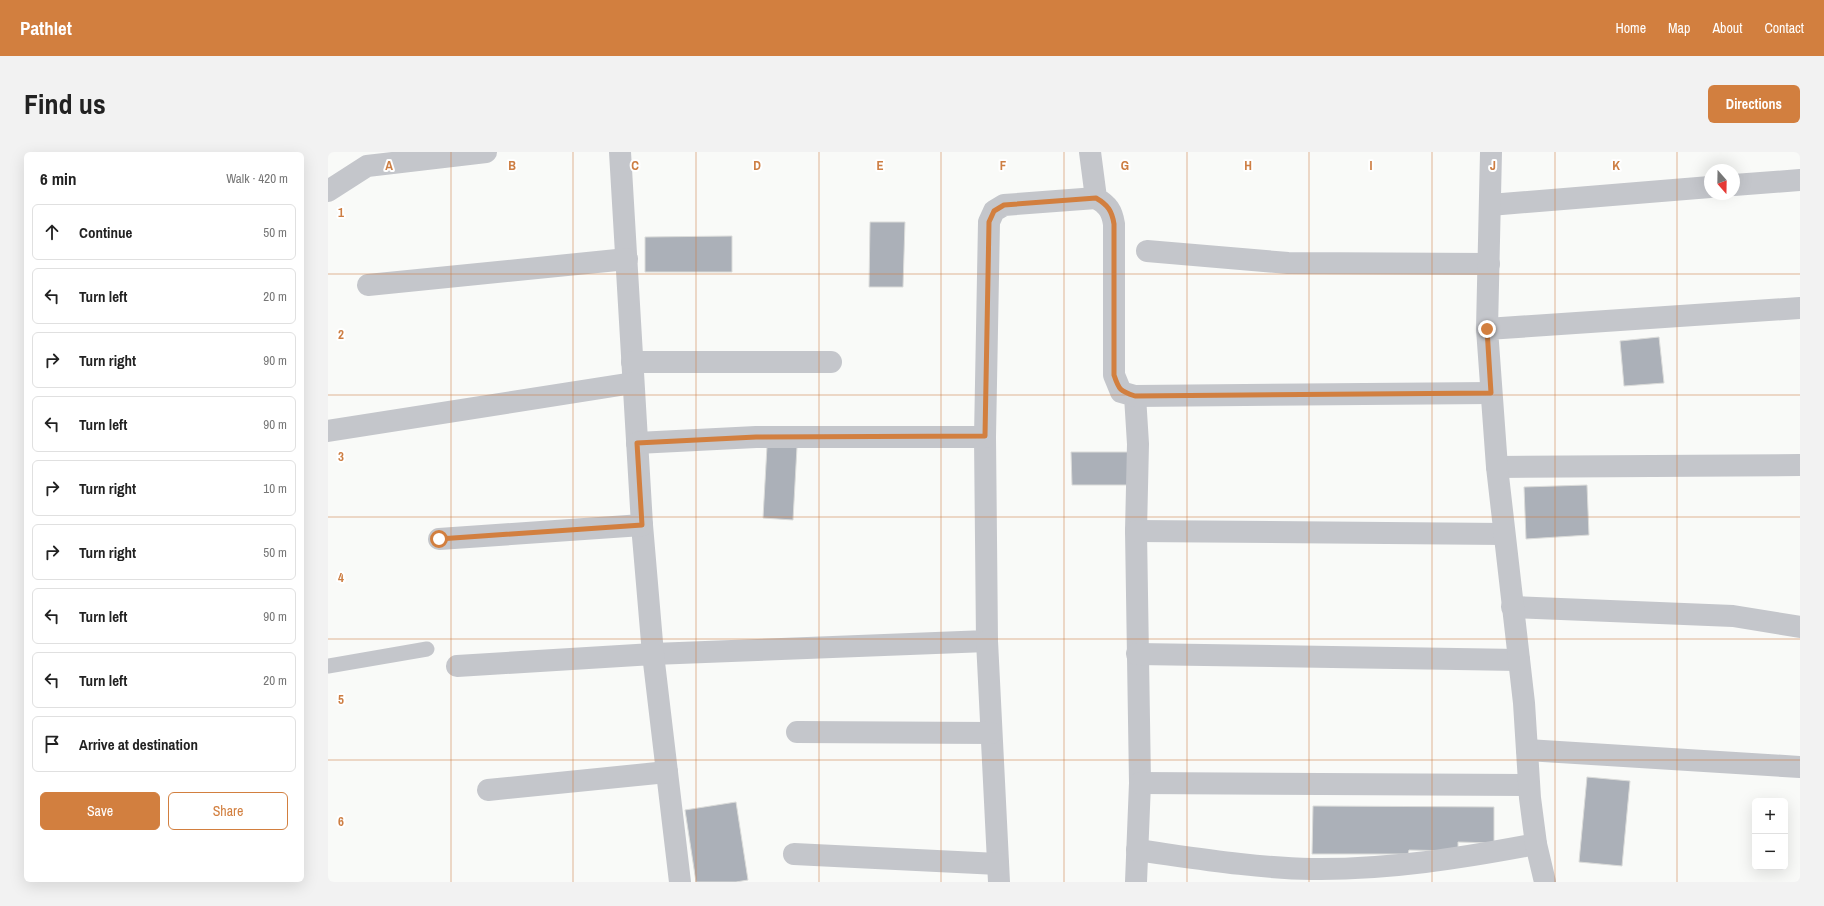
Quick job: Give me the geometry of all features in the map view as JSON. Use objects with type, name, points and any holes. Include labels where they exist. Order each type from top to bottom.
[{"type":"street","points":[[328,190],[367,166],[486,152]]},
{"type":"street","points":[[620,152],[642,525],[653,654],[680,882]]},
{"type":"street","points":[[1090,152],[1096,198]]},
{"type":"street","points":[[1491,152],[1487,329],[1491,393],[1504,534],[1519,660],[1536,844],[1545,882]]},
{"type":"street","points":[[1740,185],[1800,180]]},
{"type":"street","points":[[1490,205],[1704,187]]},
{"type":"street","points":[[794,854],[998,873],[987,641],[985,436],[989,222],[994,211],[1004,205],[1096,198],[1106,204],[1112,212],[1114,224],[1114,375],[1121,392],[1135,396],[1491,393]]},
{"type":"street","points":[[1147,250],[1288,263],[1489,264]]},
{"type":"street","points":[[368,285],[627,259]]},
{"type":"street","points":[[1487,329],[1800,308]]},
{"type":"street","points":[[328,431],[633,372],[831,362]]},
{"type":"street","points":[[1135,396],[1138,444],[1136,531],[1140,783],[1136,882]]},
{"type":"street","points":[[637,443],[756,437],[985,436]]},
{"type":"street","points":[[1497,466],[1800,466]]},
{"type":"street","points":[[439,539],[642,525]]},
{"type":"street","points":[[1136,531],[1504,534]]},
{"type":"street","points":[[1512,607],[1733,616],[1800,627]]},
{"type":"street","points":[[456,666],[653,654],[987,641]]},
{"type":"street","points":[[1137,654],[1519,660]]},
{"type":"street","points":[[797,732],[992,734]]},
{"type":"street","points":[[1527,750],[1800,767]]},
{"type":"street","points":[[488,790],[668,772]]},
{"type":"street","points":[[1140,783],[1530,785]]},
{"type":"street","points":[[1137,850],[1253,865],[1312,869],[1386,866],[1452,860],[1536,844]]},
{"type":"lane","points":[[328,666],[427,649]]},
{"type":"building","points":[[870,222],[905,222],[903,287],[869,287]]},
{"type":"building","points":[[732,236],[732,272],[645,272],[645,237]]},
{"type":"building","points":[[1659,337],[1664,383],[1624,386],[1620,341]]},
{"type":"building","points":[[767,446],[797,447],[793,520],[763,518]]},
{"type":"building","points":[[1071,452],[1131,452],[1131,485],[1072,485]]},
{"type":"building","points":[[1587,485],[1589,535],[1526,539],[1524,487]]},
{"type":"building","points":[[1587,777],[1630,781],[1622,866],[1579,862]]},
{"type":"building","points":[[736,802],[748,880],[736,882],[696,882],[685,810]]},
{"type":"building","points":[[1313,806],[1494,807],[1494,843],[1458,842],[1458,851],[1409,850],[1408,854],[1312,854]]},
{"type":"route","points":[[439,539],[642,525],[637,443],[756,437],[985,436],[989,222],[994,211],[1004,205],[1096,198],[1106,204],[1112,212],[1114,224],[1114,375],[1121,392],[1135,396],[1491,393],[1487,329]]}]
